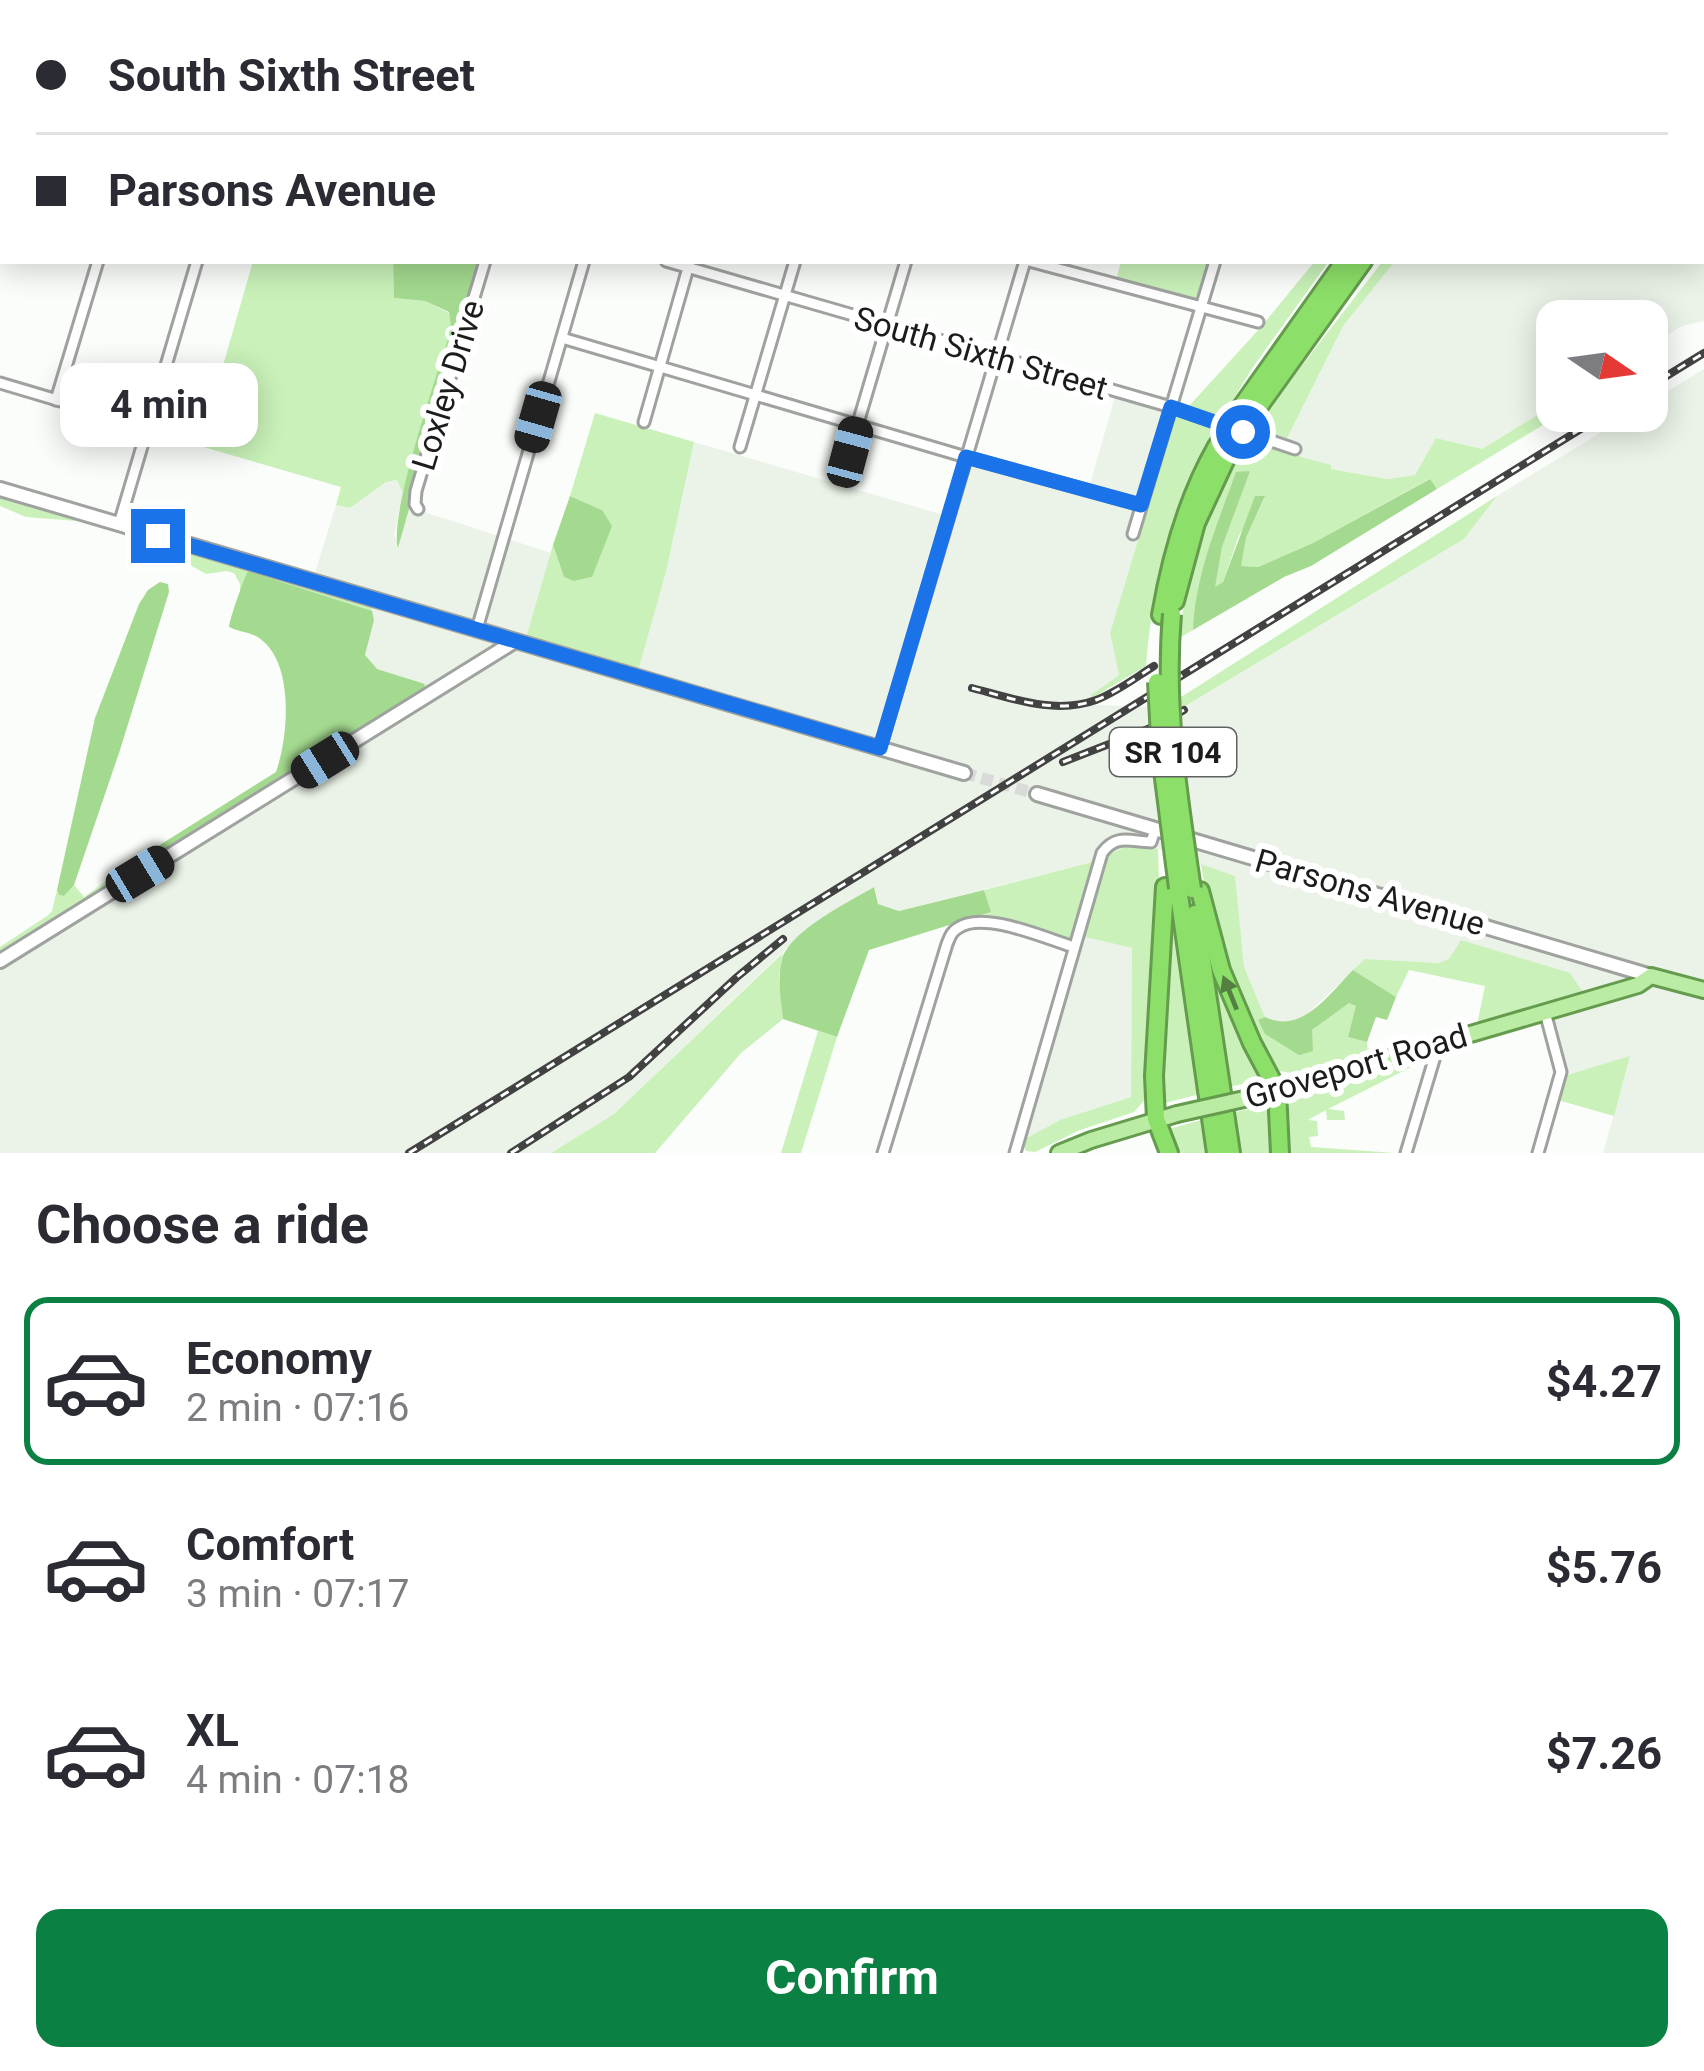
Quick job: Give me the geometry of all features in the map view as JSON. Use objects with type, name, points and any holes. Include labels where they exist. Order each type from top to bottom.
[{"type":"highway","points":[[1282,347],[1330,264]]},
{"type":"highway","name":"SR 104","points":[[1232,1153],[1168,812],[1157,711],[1167,614],[1223,450],[1282,347],[1344,264]]},
{"type":"highway","name":"SR 104","points":[[1247,411],[1361,264]]},
{"type":"highway","points":[[1342,290],[1372,264]]},
{"type":"highway","name":"SR 104","points":[[1167,614],[1168,692],[1184,889],[1216,1153]]},
{"type":"highway","points":[[1184,889],[1252,1043],[1269,1092],[1280,1153]]},
{"type":"highway","points":[[1169,1153],[1156,1119],[1154,1076],[1184,889]]},
{"type":"main road","name":"Parsons Avenue","points":[[1651,976],[1704,990]]},
{"type":"main road","name":"Groveport Road","points":[[1060,1153],[1156,1119],[1439,1043],[1638,985],[1651,976]]},
{"type":"street","points":[[56,400],[97,264]]},
{"type":"street","points":[[118,524],[196,264]]},
{"type":"street","name":"Loxley Drive","points":[[418,509],[416,491],[484,264]]},
{"type":"street","points":[[477,629],[583,264]]},
{"type":"street","points":[[644,422],[689,264]]},
{"type":"street","name":"South Sixth Street","points":[[689,264],[1171,407],[1295,449]]},
{"type":"street","points":[[740,447],[794,264]]},
{"type":"street","points":[[842,477],[905,264]]},
{"type":"street","points":[[880,748],[1026,264]]},
{"type":"street","points":[[1038,264],[1258,322]]},
{"type":"street","points":[[1133,534],[1214,264]]},
{"type":"street","points":[[562,338],[1141,505]]},
{"type":"street","points":[[0,383],[148,427]]},
{"type":"street","points":[[0,489],[964,773]]},
{"type":"street","points":[[0,961],[515,640]]},
{"type":"street","name":"Parsons Avenue","points":[[1036,794],[1651,976]]},
{"type":"street","points":[[1015,1153],[1102,853],[1121,839],[1151,842],[1155,830]]},
{"type":"street","points":[[883,1153],[953,932],[974,921],[1074,947]]},
{"type":"street","points":[[1538,1153],[1561,1072],[1545,1012]]},
{"type":"street","points":[[1406,1153],[1439,1043]]},
{"type":"shaded area","points":[[1381,264],[1704,264],[1704,321],[1668,334],[1668,300],[1536,300],[1536,416],[1482,449],[1436,438],[1415,475],[1387,479],[1331,469],[1246,442]]},
{"type":"shaded area","points":[[1704,369],[1704,1153],[1603,1153],[1630,1057],[1564,1076],[1547,1005],[1450,958],[1439,963],[1365,959],[1301,1020],[1277,1023],[1265,1017],[1244,967],[1234,876],[1158,849],[1128,845],[1096,861],[899,911],[878,904],[875,889],[812,924],[614,1114],[551,1153],[0,1153],[0,968],[437,697],[425,684],[377,669],[365,655],[374,620],[311,586],[336,505],[350,508],[386,482],[398,480],[403,493],[394,535],[399,545],[409,507],[551,553],[524,648],[635,681],[666,572],[694,442],[947,516],[966,457],[1088,491],[1117,390],[1178,407],[1110,633],[1119,675],[1091,695],[1095,705],[1182,708],[1464,539],[1497,496],[1602,432],[1668,432],[1668,391]]},
{"type":"shaded area","points":[[1081,936],[1132,948],[1131,1097],[1060,1120],[1021,1141]]},
{"type":"green space","points":[[252,264],[393,264],[394,298],[425,301],[449,313],[451,329],[403,493],[397,480],[386,482],[350,508],[336,505],[341,487],[200,446]]},
{"type":"green space","points":[[393,264],[478,264],[398,548],[407,475],[451,329],[449,312],[425,301],[394,298]]},
{"type":"green space","points":[[1120,264],[1210,264],[1198,303],[1116,280]]},
{"type":"green space","points":[[1313,264],[1327,264],[1221,419],[1189,406]]},
{"type":"green space","points":[[1381,264],[1393,264],[1343,326],[1287,438],[1255,427]]},
{"type":"green space","points":[[595,413],[694,442],[666,572],[638,671],[526,638],[553,545],[564,577],[574,581],[592,577],[602,510],[570,496]]},
{"type":"green space","points":[[1176,414],[1216,428],[1168,543],[1146,666],[1092,698],[1119,675],[1110,633]]},
{"type":"green space","points":[[1536,416],[1536,429],[1437,489],[1429,479],[1313,543],[1258,567],[1240,566],[1246,538],[1265,497],[1239,535],[1223,582],[1214,588],[1222,547],[1249,472],[1204,566],[1193,630],[1179,638],[1201,537],[1246,442],[1331,465],[1331,469],[1387,479],[1415,475],[1436,438],[1482,449]]},
{"type":"green space","points":[[1250,471],[1222,547],[1215,587],[1223,582],[1255,496],[1265,496],[1246,538],[1241,566],[1258,567],[1313,543],[1430,479],[1437,489],[1311,566],[1193,630],[1203,569],[1222,510],[1236,472]]},
{"type":"green space","points":[[0,494],[371,603],[372,611],[248,571],[240,597],[234,573],[206,574],[162,549],[77,521],[26,517],[0,506]]},
{"type":"green space","points":[[570,496],[602,510],[612,526],[592,577],[574,581],[564,577],[553,545]]},
{"type":"green space","points":[[1497,496],[1464,539],[1182,708],[1178,699]]},
{"type":"green space","points":[[248,571],[372,611],[365,655],[377,669],[425,684],[423,690],[127,873],[128,865],[276,772],[286,704],[280,669],[260,639],[229,627]]},
{"type":"green space","points":[[160,582],[168,584],[169,592],[120,750],[74,885],[64,896],[59,895],[95,718],[139,604]]},
{"type":"green space","points":[[425,684],[431,690],[0,956],[0,947],[52,911],[57,890],[64,896],[74,885],[84,897],[128,865],[128,871],[423,690]]},
{"type":"green space","points":[[1128,845],[1158,849],[1160,913],[1148,1096],[1134,1112],[1035,1152],[1026,1151],[1021,1141],[1060,1120],[1131,1097],[1132,948],[1081,936],[1107,856]]},
{"type":"green space","points":[[1096,861],[1074,936],[1066,941],[998,920],[974,918],[991,912],[984,890]]},
{"type":"green space","points":[[1201,864],[1235,876],[1244,967],[1265,1017],[1258,1021],[1312,1030],[1348,1003],[1357,1005],[1348,1037],[1367,1042],[1368,1054],[1292,1073],[1273,1070],[1221,943]]},
{"type":"green space","points":[[874,887],[878,904],[899,911],[984,890],[991,912],[869,950],[837,1037],[783,1019],[780,975],[787,949],[821,918]]},
{"type":"green space","points":[[1173,895],[1200,1094],[1161,1104],[1161,1066]]},
{"type":"green space","points":[[1461,940],[1570,973],[1584,994],[1477,1025],[1485,986],[1409,970],[1396,997],[1353,970],[1365,959],[1439,963],[1450,958]]},
{"type":"green space","points":[[1208,947],[1264,1079],[1229,1087]]},
{"type":"green space","points":[[783,953],[779,977],[783,1019],[741,1053],[655,1153],[551,1153],[614,1114]]},
{"type":"green space","points":[[1353,970],[1396,997],[1387,1020],[1376,1017],[1367,1042],[1348,1037],[1356,1006],[1349,1003],[1312,1030],[1313,1051],[1299,1055],[1265,1034],[1258,1020],[1291,1021],[1303,1016]]},
{"type":"green space","points":[[818,1031],[837,1037],[801,1153],[781,1153]]},
{"type":"green space","points":[[1430,1053],[1431,1057],[1328,1109],[1344,1111],[1345,1120],[1327,1120],[1326,1110],[1308,1120],[1317,1121],[1318,1136],[1309,1137],[1311,1147],[1395,1153],[1287,1153],[1286,1109],[1291,1102]]},
{"type":"green space","points":[[1630,1056],[1614,1116],[1558,1100],[1564,1076]]},
{"type":"green space","points":[[1272,1103],[1274,1153],[1239,1153],[1233,1113]]},
{"type":"green space","points":[[1205,1119],[1209,1153],[1175,1153],[1169,1129]]},
{"type":"tunnel","points":[[964,773],[1037,794]]},
{"type":"railway","points":[[1668,375],[1704,353]]},
{"type":"railway","points":[[409,1153],[1576,432]]},
{"type":"railway","points":[[972,688],[1065,706],[1096,700],[1154,666]]},
{"type":"railway","points":[[1063,762],[1184,710]]},
{"type":"railway","points":[[511,1153],[629,1077],[783,939]]},
{"type":"route","points":[[158,536],[880,748],[966,457],[1141,505],[1171,407],[1243,432]]}]
